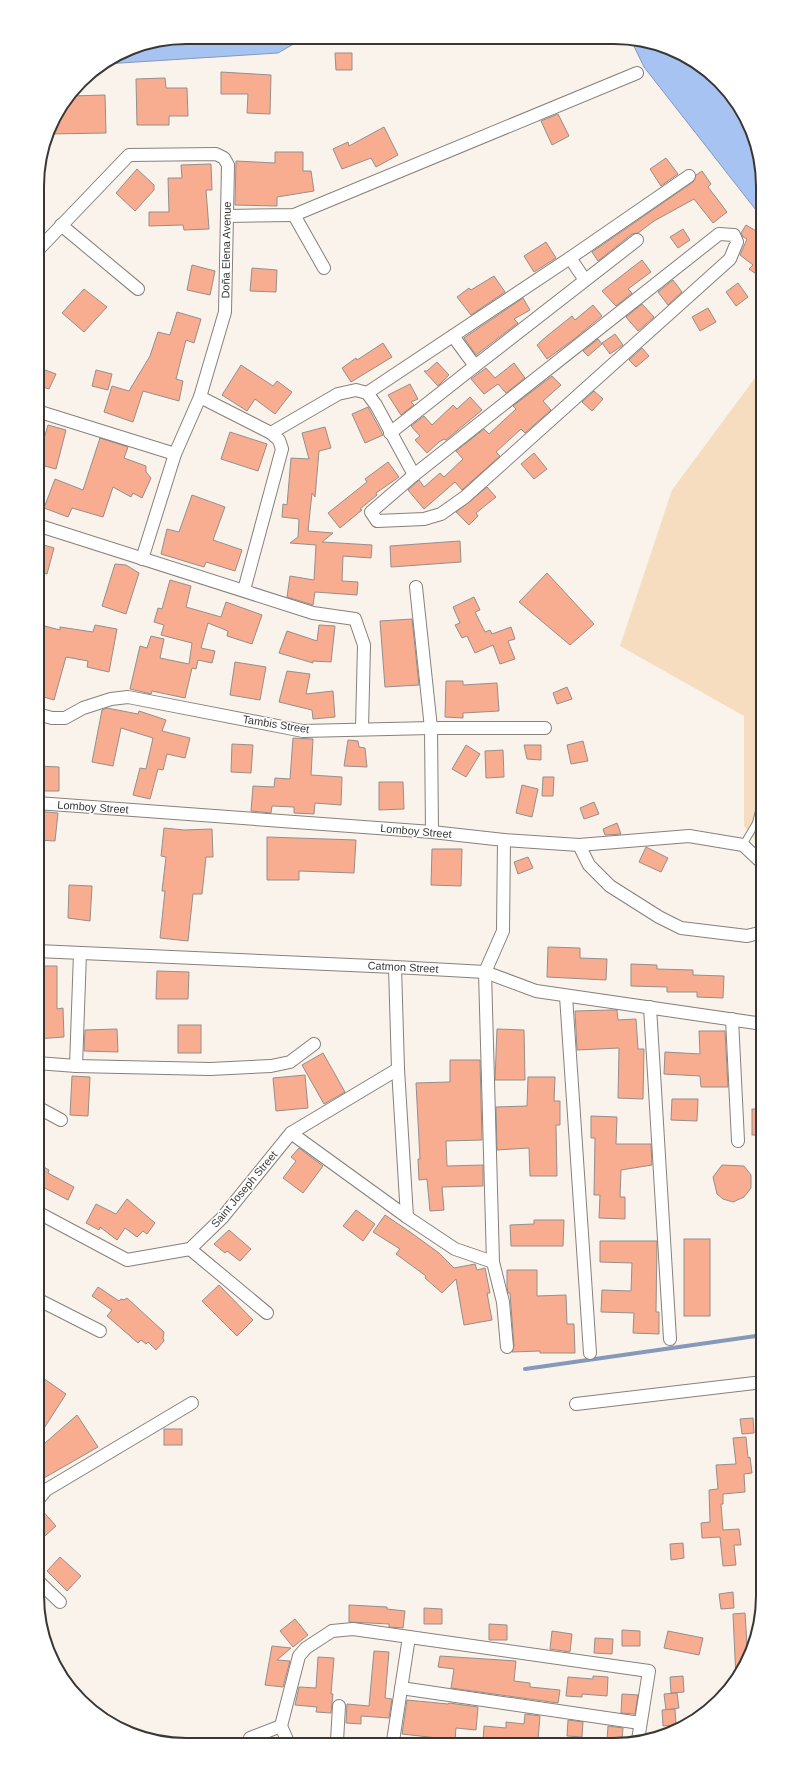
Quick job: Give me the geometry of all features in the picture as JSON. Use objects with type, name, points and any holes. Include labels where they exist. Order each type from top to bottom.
[{"type":"street","points":[[227,216],[294,215],[637,73]]},
{"type":"street","name":"Doña Elena Avenue","points":[[44,243],[128,155],[216,154],[224,158],[228,164],[225,312],[200,397],[175,454],[142,559]]},
{"type":"street","points":[[367,393],[570,258],[689,176]]},
{"type":"street","points":[[294,215],[324,268]]},
{"type":"street","points":[[61,225],[138,289]]},
{"type":"street","points":[[719,234],[734,235],[737,242],[730,259],[465,497],[441,514],[424,520],[377,521],[371,512],[414,475],[719,234]]},
{"type":"street","points":[[390,433],[637,240]]},
{"type":"street","points":[[570,258],[585,280]]},
{"type":"street","points":[[453,336],[475,366]]},
{"type":"street","points":[[271,433],[338,394],[356,390],[367,393],[414,475]]},
{"type":"street","points":[[200,397],[271,433],[279,440],[282,449],[244,590]]},
{"type":"street","points":[[44,413],[175,454]]},
{"type":"street","points":[[44,527],[313,613],[355,619],[364,645],[362,728]]},
{"type":"street","points":[[416,587],[431,728],[432,832]]},
{"type":"street","name":"Tambis Street","points":[[44,716],[52,718],[65,718],[83,708],[111,699],[128,697],[303,731],[362,728],[545,728]]},
{"type":"street","name":"Lomboy Street","points":[[44,804],[432,832],[504,840],[579,845],[689,836],[743,844]]},
{"type":"street","points":[[504,840],[503,931],[485,972],[493,1262],[503,1302],[507,1347]]},
{"type":"street","points":[[743,844],[756,857]]},
{"type":"street","points":[[579,845],[589,865],[610,886],[659,917],[681,928],[747,936],[756,934]]},
{"type":"street","name":"Catmon Street","points":[[44,951],[485,972],[536,991],[756,1023]]},
{"type":"street","points":[[76,1066],[80,953]]},
{"type":"street","points":[[395,967],[398,1069],[407,1217]]},
{"type":"street","points":[[566,996],[590,1353]]},
{"type":"street","points":[[650,1007],[670,1339]]},
{"type":"street","points":[[732,1019],[738,1141]]},
{"type":"street","points":[[44,1064],[76,1066],[210,1069],[272,1066],[290,1062],[314,1044]]},
{"type":"street","name":"Saint Joseph Street","points":[[190,1248],[222,1218],[291,1132],[398,1069]]},
{"type":"street","points":[[44,1112],[61,1120]]},
{"type":"street","points":[[291,1132],[407,1217],[455,1248],[493,1262]]},
{"type":"street","points":[[44,1216],[127,1260],[190,1248],[267,1313]]},
{"type":"street","points":[[44,1303],[100,1331]]},
{"type":"street","points":[[576,1404],[756,1383]]},
{"type":"street","points":[[44,1492],[192,1403]]},
{"type":"street","points":[[44,1587],[60,1602]]},
{"type":"street","points":[[286,1738],[282,1726],[298,1656],[306,1648],[332,1631],[353,1629],[649,1671],[639,1736]]},
{"type":"street","points":[[393,1738],[409,1637]]},
{"type":"street","points":[[401,1688],[640,1723]]},
{"type":"street","points":[[337,1738],[339,1706]]},
{"type":"street","points":[[250,1738],[282,1726]]},
{"type":"lane","points":[[743,844],[756,823]]},
{"type":"shaded area","points":[[755,378],[756,841],[744,826],[744,716],[620,646],[672,490]]},
{"type":"water","points":[[177,44],[294,44],[278,53],[114,63],[150,49]]},
{"type":"water","points":[[634,45],[668,55],[685,63],[707,79],[727,100],[741,123],[751,150],[756,177],[756,210],[644,67]]},
{"type":"building","points":[[335,53],[352,53],[352,70],[336,70]]},
{"type":"building","points":[[221,72],[271,75],[270,114],[247,113],[248,94],[221,94]]},
{"type":"building","points":[[165,78],[166,88],[187,88],[188,116],[169,116],[169,125],[137,125],[136,79]]},
{"type":"building","points":[[105,95],[106,133],[54,134],[63,115],[77,96]]},
{"type":"building","points":[[558,114],[569,136],[552,145],[541,121]]},
{"type":"building","points":[[384,127],[398,155],[376,167],[371,158],[342,169],[333,149],[348,142],[349,146]]},
{"type":"building","points":[[275,152],[303,152],[303,171],[311,171],[314,191],[277,197],[277,206],[235,205],[236,161],[275,163]]},
{"type":"building","points":[[666,158],[678,174],[661,186],[650,169]]},
{"type":"building","points":[[211,164],[212,190],[206,190],[209,229],[184,230],[183,225],[149,226],[149,212],[169,212],[168,178],[182,178],[181,165]]},
{"type":"building","points":[[137,169],[154,185],[154,190],[135,211],[116,193]]},
{"type":"building","points":[[702,171],[711,184],[708,187],[727,212],[713,223],[694,199],[654,221],[638,233],[632,234],[598,261],[592,252],[693,182],[696,175]]},
{"type":"building","points":[[746,225],[756,231],[756,274],[749,269],[753,265],[740,255],[747,239],[743,237],[741,233]]},
{"type":"building","points":[[683,229],[690,240],[678,248],[670,237]]},
{"type":"building","points":[[546,242],[556,258],[534,272],[524,256]]},
{"type":"building","points":[[642,260],[651,272],[628,289],[632,293],[616,306],[602,291]]},
{"type":"building","points":[[192,265],[215,271],[210,295],[187,290]]},
{"type":"building","points":[[252,268],[277,270],[276,292],[250,291]]},
{"type":"building","points":[[494,276],[505,292],[471,315],[457,297],[469,288],[471,290]]},
{"type":"building","points":[[673,280],[682,292],[668,305],[658,292]]},
{"type":"building","points":[[738,283],[748,297],[736,306],[726,292]]},
{"type":"building","points":[[84,289],[107,307],[84,332],[62,313]]},
{"type":"building","points":[[523,298],[530,310],[514,319],[518,323],[476,355],[464,338]]},
{"type":"building","points":[[642,304],[654,317],[638,331],[626,317]]},
{"type":"building","points":[[593,305],[602,316],[547,359],[537,345],[572,316],[575,320]]},
{"type":"building","points":[[708,308],[716,322],[700,331],[692,317]]},
{"type":"building","points":[[177,312],[201,319],[194,343],[186,340],[176,379],[183,381],[179,401],[143,391],[133,422],[104,412],[112,386],[129,391],[150,356],[158,332],[170,335]]},
{"type":"building","points":[[615,334],[623,345],[610,354],[602,343]]},
{"type":"building","points":[[598,339],[602,344],[588,356],[583,351]]},
{"type":"building","points":[[383,343],[392,357],[351,382],[342,368],[356,358],[357,360]]},
{"type":"building","points":[[642,348],[649,356],[636,367],[629,360]]},
{"type":"building","points":[[437,362],[449,375],[438,386],[424,371],[427,371]]},
{"type":"building","points":[[514,363],[525,378],[506,393],[498,384],[484,394],[471,379],[486,368],[495,378]]},
{"type":"building","points":[[241,365],[273,386],[277,381],[292,392],[275,414],[255,399],[247,411],[222,395]]},
{"type":"building","points":[[44,370],[56,374],[49,389],[44,387]]},
{"type":"building","points":[[96,370],[112,374],[108,390],[92,386]]},
{"type":"building","points":[[552,376],[561,385],[543,401],[551,410],[525,433],[521,429],[496,452],[500,456],[462,490],[455,482],[424,509],[408,490],[419,480],[424,487],[440,473],[444,477],[463,459],[456,451],[484,429],[489,434],[516,409],[513,406]]},
{"type":"building","points":[[410,384],[418,399],[411,402],[414,405],[401,415],[388,395]]},
{"type":"building","points":[[594,391],[603,399],[592,411],[582,402]]},
{"type":"building","points":[[470,397],[482,410],[446,440],[444,439],[439,442],[427,453],[415,440],[420,436],[411,426],[424,416],[432,425],[453,405],[457,409]]},
{"type":"building","points":[[368,407],[383,435],[365,443],[352,414]]},
{"type":"building","points":[[48,425],[66,430],[56,469],[44,466],[44,439]]},
{"type":"building","points":[[325,427],[331,448],[319,451],[315,497],[312,493],[308,531],[333,533],[322,542],[372,545],[371,558],[343,556],[342,581],[358,582],[357,595],[315,592],[313,605],[287,597],[290,576],[314,580],[316,545],[290,543],[298,537],[299,519],[282,517],[283,504],[287,505],[291,458],[309,459],[302,433]]},
{"type":"building","points":[[230,432],[267,444],[258,471],[221,459]]},
{"type":"building","points":[[100,438],[128,447],[124,458],[146,466],[146,472],[151,478],[142,498],[133,493],[131,497],[113,487],[103,517],[72,508],[68,517],[44,508],[55,479],[83,490]]},
{"type":"building","points":[[534,453],[547,469],[534,479],[521,464]]},
{"type":"building","points":[[388,462],[399,477],[376,493],[377,495],[360,509],[362,510],[340,528],[328,513],[367,482],[365,479]]},
{"type":"building","points":[[487,487],[496,497],[476,513],[478,516],[469,525],[456,512]]},
{"type":"building","points":[[192,495],[225,507],[213,540],[242,550],[235,571],[206,562],[204,567],[161,554],[167,529],[179,532]]},
{"type":"building","points":[[460,541],[461,562],[391,567],[390,546]]},
{"type":"building","points":[[44,545],[54,548],[47,574],[44,573]]},
{"type":"building","points":[[115,564],[126,565],[139,573],[126,614],[102,606]]},
{"type":"building","points":[[547,573],[594,624],[570,645],[519,602]]},
{"type":"building","points":[[170,580],[191,586],[186,607],[221,617],[226,602],[262,615],[252,644],[227,636],[228,631],[208,623],[201,648],[215,651],[212,663],[198,660],[196,669],[192,668],[185,698],[152,691],[151,694],[130,689],[140,646],[147,648],[151,636],[164,639],[160,658],[189,664],[192,643],[161,635],[164,625],[154,622],[158,608],[162,609]]},
{"type":"building","points":[[474,597],[480,610],[475,612],[485,632],[490,630],[492,634],[511,627],[515,639],[508,641],[515,659],[500,664],[493,645],[475,653],[467,636],[462,638],[455,625],[460,623],[453,607]]},
{"type":"building","points":[[412,619],[419,685],[385,687],[380,621]]},
{"type":"building","points":[[95,625],[117,629],[109,672],[87,667],[88,661],[66,657],[54,700],[44,697],[44,626],[60,630],[60,627],[93,632]]},
{"type":"building","points":[[319,625],[335,626],[331,662],[313,661],[313,663],[279,653],[287,631],[317,641]]},
{"type":"building","points":[[235,662],[266,667],[260,700],[230,695]]},
{"type":"building","points":[[287,671],[310,674],[306,694],[333,691],[335,717],[313,719],[312,710],[279,702]]},
{"type":"building","points":[[446,681],[463,681],[463,685],[497,683],[499,711],[463,713],[463,718],[445,717]]},
{"type":"building","points":[[567,687],[572,699],[557,704],[553,693]]},
{"type":"building","points":[[107,708],[138,714],[139,711],[166,720],[162,731],[190,738],[185,758],[167,754],[163,770],[158,769],[150,799],[133,795],[140,768],[146,769],[153,738],[121,728],[113,766],[92,762],[102,710]]},
{"type":"building","points":[[293,738],[313,739],[311,775],[342,777],[341,805],[315,803],[314,814],[294,813],[294,807],[272,806],[271,813],[251,811],[253,786],[274,787],[275,778],[290,779]]},
{"type":"building","points":[[348,740],[358,741],[359,747],[365,748],[367,767],[344,766]]},
{"type":"building","points":[[583,741],[588,761],[571,764],[567,745]]},
{"type":"building","points":[[232,744],[253,745],[251,773],[231,772]]},
{"type":"building","points":[[466,745],[480,754],[466,777],[452,769]]},
{"type":"building","points":[[524,745],[541,745],[541,760],[527,759]]},
{"type":"building","points":[[503,750],[504,777],[486,778],[485,751]]},
{"type":"building","points":[[44,766],[59,767],[59,791],[44,791]]},
{"type":"building","points":[[543,777],[554,777],[553,796],[542,796]]},
{"type":"building","points":[[379,782],[403,782],[404,809],[379,810]]},
{"type":"building","points":[[522,785],[538,789],[532,817],[516,813]]},
{"type":"building","points":[[594,802],[599,814],[584,819],[580,808]]},
{"type":"building","points":[[44,812],[58,813],[55,841],[44,840]]},
{"type":"building","points":[[617,823],[621,834],[605,835],[603,829]]},
{"type":"building","points":[[164,828],[184,830],[212,829],[213,857],[206,857],[202,894],[193,894],[188,941],[160,938],[165,891],[162,891],[166,857],[161,856]]},
{"type":"building","points":[[267,837],[356,840],[354,873],[299,871],[299,880],[267,880]]},
{"type":"building","points":[[646,847],[668,858],[661,872],[639,862]]},
{"type":"building","points":[[432,849],[462,849],[461,886],[431,885]]},
{"type":"building","points":[[528,857],[533,868],[518,874],[514,862]]},
{"type":"building","points":[[69,885],[92,886],[90,921],[68,918]]},
{"type":"building","points":[[548,947],[580,948],[580,958],[607,959],[606,980],[547,977]]},
{"type":"building","points":[[631,964],[657,965],[657,969],[693,970],[693,975],[724,976],[723,998],[697,997],[697,992],[667,992],[667,987],[631,986]]},
{"type":"building","points":[[44,966],[57,966],[57,1009],[63,1008],[64,1037],[44,1038]]},
{"type":"building","points":[[157,971],[189,972],[188,999],[156,999]]},
{"type":"building","points":[[617,1010],[618,1020],[636,1019],[638,1049],[644,1049],[643,1099],[618,1098],[619,1048],[577,1050],[575,1011]]},
{"type":"building","points":[[178,1025],[201,1025],[201,1053],[178,1053]]},
{"type":"building","points":[[117,1029],[118,1052],[84,1051],[85,1030]]},
{"type":"building","points":[[497,1029],[524,1030],[525,1080],[495,1080]]},
{"type":"building","points":[[699,1031],[725,1031],[728,1087],[701,1087],[700,1076],[664,1074],[665,1052],[700,1054]]},
{"type":"building","points":[[323,1053],[345,1092],[324,1104],[302,1065]]},
{"type":"building","points":[[450,1060],[480,1060],[482,1140],[446,1141],[447,1166],[483,1165],[483,1186],[442,1187],[444,1210],[430,1211],[427,1179],[419,1180],[418,1159],[420,1159],[416,1083],[450,1082]]},
{"type":"building","points":[[305,1075],[308,1108],[276,1111],[273,1078]]},
{"type":"building","points":[[72,1076],[90,1077],[88,1116],[70,1115]]},
{"type":"building","points":[[528,1077],[555,1077],[554,1101],[560,1101],[560,1125],[556,1125],[557,1176],[530,1176],[529,1148],[497,1150],[496,1107],[527,1106]]},
{"type":"building","points":[[672,1099],[698,1099],[697,1121],[671,1120]]},
{"type":"building","points":[[752,1109],[756,1109],[756,1135],[752,1135]]},
{"type":"building","points":[[591,1116],[617,1117],[616,1144],[651,1144],[652,1165],[621,1170],[620,1197],[625,1197],[625,1219],[599,1218],[600,1195],[594,1195],[595,1138],[591,1138]]},
{"type":"building","points":[[299,1148],[323,1166],[303,1193],[283,1178],[296,1161],[291,1157]]},
{"type":"building","points":[[722,1165],[744,1166],[751,1175],[751,1188],[744,1197],[733,1202],[723,1199],[717,1194],[713,1177]]},
{"type":"building","points":[[44,1167],[49,1170],[48,1173],[74,1187],[68,1200],[44,1188]]},
{"type":"building","points":[[127,1199],[155,1223],[147,1234],[143,1231],[137,1237],[125,1228],[117,1240],[100,1227],[99,1230],[86,1223],[96,1204],[116,1214]]},
{"type":"building","points":[[356,1210],[375,1224],[363,1241],[343,1226]]},
{"type":"building","points":[[385,1215],[439,1253],[454,1268],[475,1264],[477,1270],[485,1268],[490,1293],[487,1293],[492,1320],[464,1325],[456,1279],[442,1293],[425,1278],[426,1276],[396,1254],[400,1249],[373,1232]]},
{"type":"building","points":[[534,1220],[564,1220],[563,1246],[511,1246],[510,1225],[534,1224]]},
{"type":"building","points":[[229,1230],[251,1249],[240,1261],[227,1251],[225,1253],[214,1244]]},
{"type":"building","points":[[684,1239],[710,1239],[710,1316],[684,1316]]},
{"type":"building","points":[[600,1241],[657,1241],[656,1312],[659,1312],[659,1334],[633,1333],[634,1313],[601,1312],[602,1290],[631,1291],[632,1263],[600,1262]]},
{"type":"building","points":[[507,1270],[537,1270],[537,1296],[566,1295],[567,1324],[574,1324],[575,1353],[540,1353],[540,1351],[512,1352],[514,1346],[510,1293],[508,1293],[507,1287]]},
{"type":"building","points":[[219,1285],[253,1320],[237,1336],[202,1301]]},
{"type":"building","points":[[98,1287],[119,1301],[127,1298],[164,1332],[164,1341],[156,1350],[148,1342],[146,1344],[141,1340],[138,1343],[107,1316],[112,1310],[92,1296]]},
{"type":"building","points":[[44,1379],[66,1394],[44,1428]]},
{"type":"building","points":[[77,1415],[98,1447],[44,1478],[45,1443]]},
{"type":"building","points":[[753,1418],[754,1433],[742,1434],[740,1419]]},
{"type":"building","points":[[164,1429],[182,1429],[182,1445],[164,1445]]},
{"type":"building","points":[[746,1437],[748,1458],[750,1457],[752,1473],[744,1474],[745,1492],[723,1494],[723,1504],[721,1504],[723,1530],[739,1529],[741,1545],[734,1545],[736,1565],[723,1566],[720,1537],[702,1538],[701,1523],[710,1522],[709,1490],[718,1489],[716,1465],[736,1464],[733,1438]]},
{"type":"building","points":[[44,1512],[56,1526],[44,1537]]},
{"type":"building","points":[[683,1543],[684,1558],[671,1560],[670,1544]]},
{"type":"building","points":[[60,1557],[81,1576],[67,1591],[47,1571]]},
{"type":"building","points":[[733,1592],[734,1608],[721,1609],[719,1594]]},
{"type":"building","points":[[349,1605],[387,1607],[387,1609],[405,1611],[403,1628],[389,1627],[389,1624],[349,1622]]},
{"type":"building","points":[[424,1608],[442,1609],[442,1624],[424,1624]]},
{"type":"building","points":[[745,1613],[747,1644],[736,1669],[733,1614]]},
{"type":"building","points":[[295,1619],[308,1635],[293,1647],[280,1631]]},
{"type":"building","points":[[489,1624],[507,1625],[507,1640],[489,1640]]},
{"type":"building","points":[[622,1630],[640,1631],[640,1646],[622,1646]]},
{"type":"building","points":[[552,1631],[572,1634],[570,1652],[550,1649]]},
{"type":"building","points":[[668,1631],[703,1638],[699,1655],[664,1648]]},
{"type":"building","points":[[595,1638],[613,1639],[612,1654],[594,1653]]},
{"type":"building","points":[[272,1646],[291,1648],[277,1660],[290,1661],[283,1687],[265,1685]]},
{"type":"building","points":[[374,1651],[389,1652],[385,1698],[392,1699],[389,1718],[361,1716],[361,1724],[346,1723],[347,1704],[369,1706]]},
{"type":"building","points":[[440,1656],[516,1661],[514,1681],[530,1683],[530,1687],[560,1690],[558,1703],[451,1688],[454,1669],[438,1667]]},
{"type":"building","points":[[318,1657],[334,1658],[331,1713],[316,1712],[317,1707],[295,1705],[299,1687],[316,1688]]},
{"type":"building","points":[[593,1676],[608,1677],[607,1696],[582,1694],[582,1697],[566,1696],[568,1677],[593,1679]]},
{"type":"building","points":[[683,1676],[684,1692],[671,1693],[670,1677]]},
{"type":"building","points":[[677,1693],[679,1708],[666,1710],[664,1694]]},
{"type":"building","points":[[622,1694],[638,1695],[635,1714],[621,1713]]},
{"type":"building","points":[[407,1700],[478,1707],[476,1730],[456,1728],[455,1738],[437,1738],[402,1734]]},
{"type":"building","points":[[675,1709],[676,1723],[663,1726],[662,1710]]},
{"type":"building","points":[[525,1714],[540,1716],[538,1738],[483,1738],[484,1726],[506,1728],[506,1722],[524,1724]]},
{"type":"building","points":[[568,1720],[583,1722],[582,1737],[567,1736]]},
{"type":"building","points":[[608,1726],[623,1728],[622,1738],[607,1738]]},
{"type":"waterway","points":[[525,1369],[756,1336]]}]
